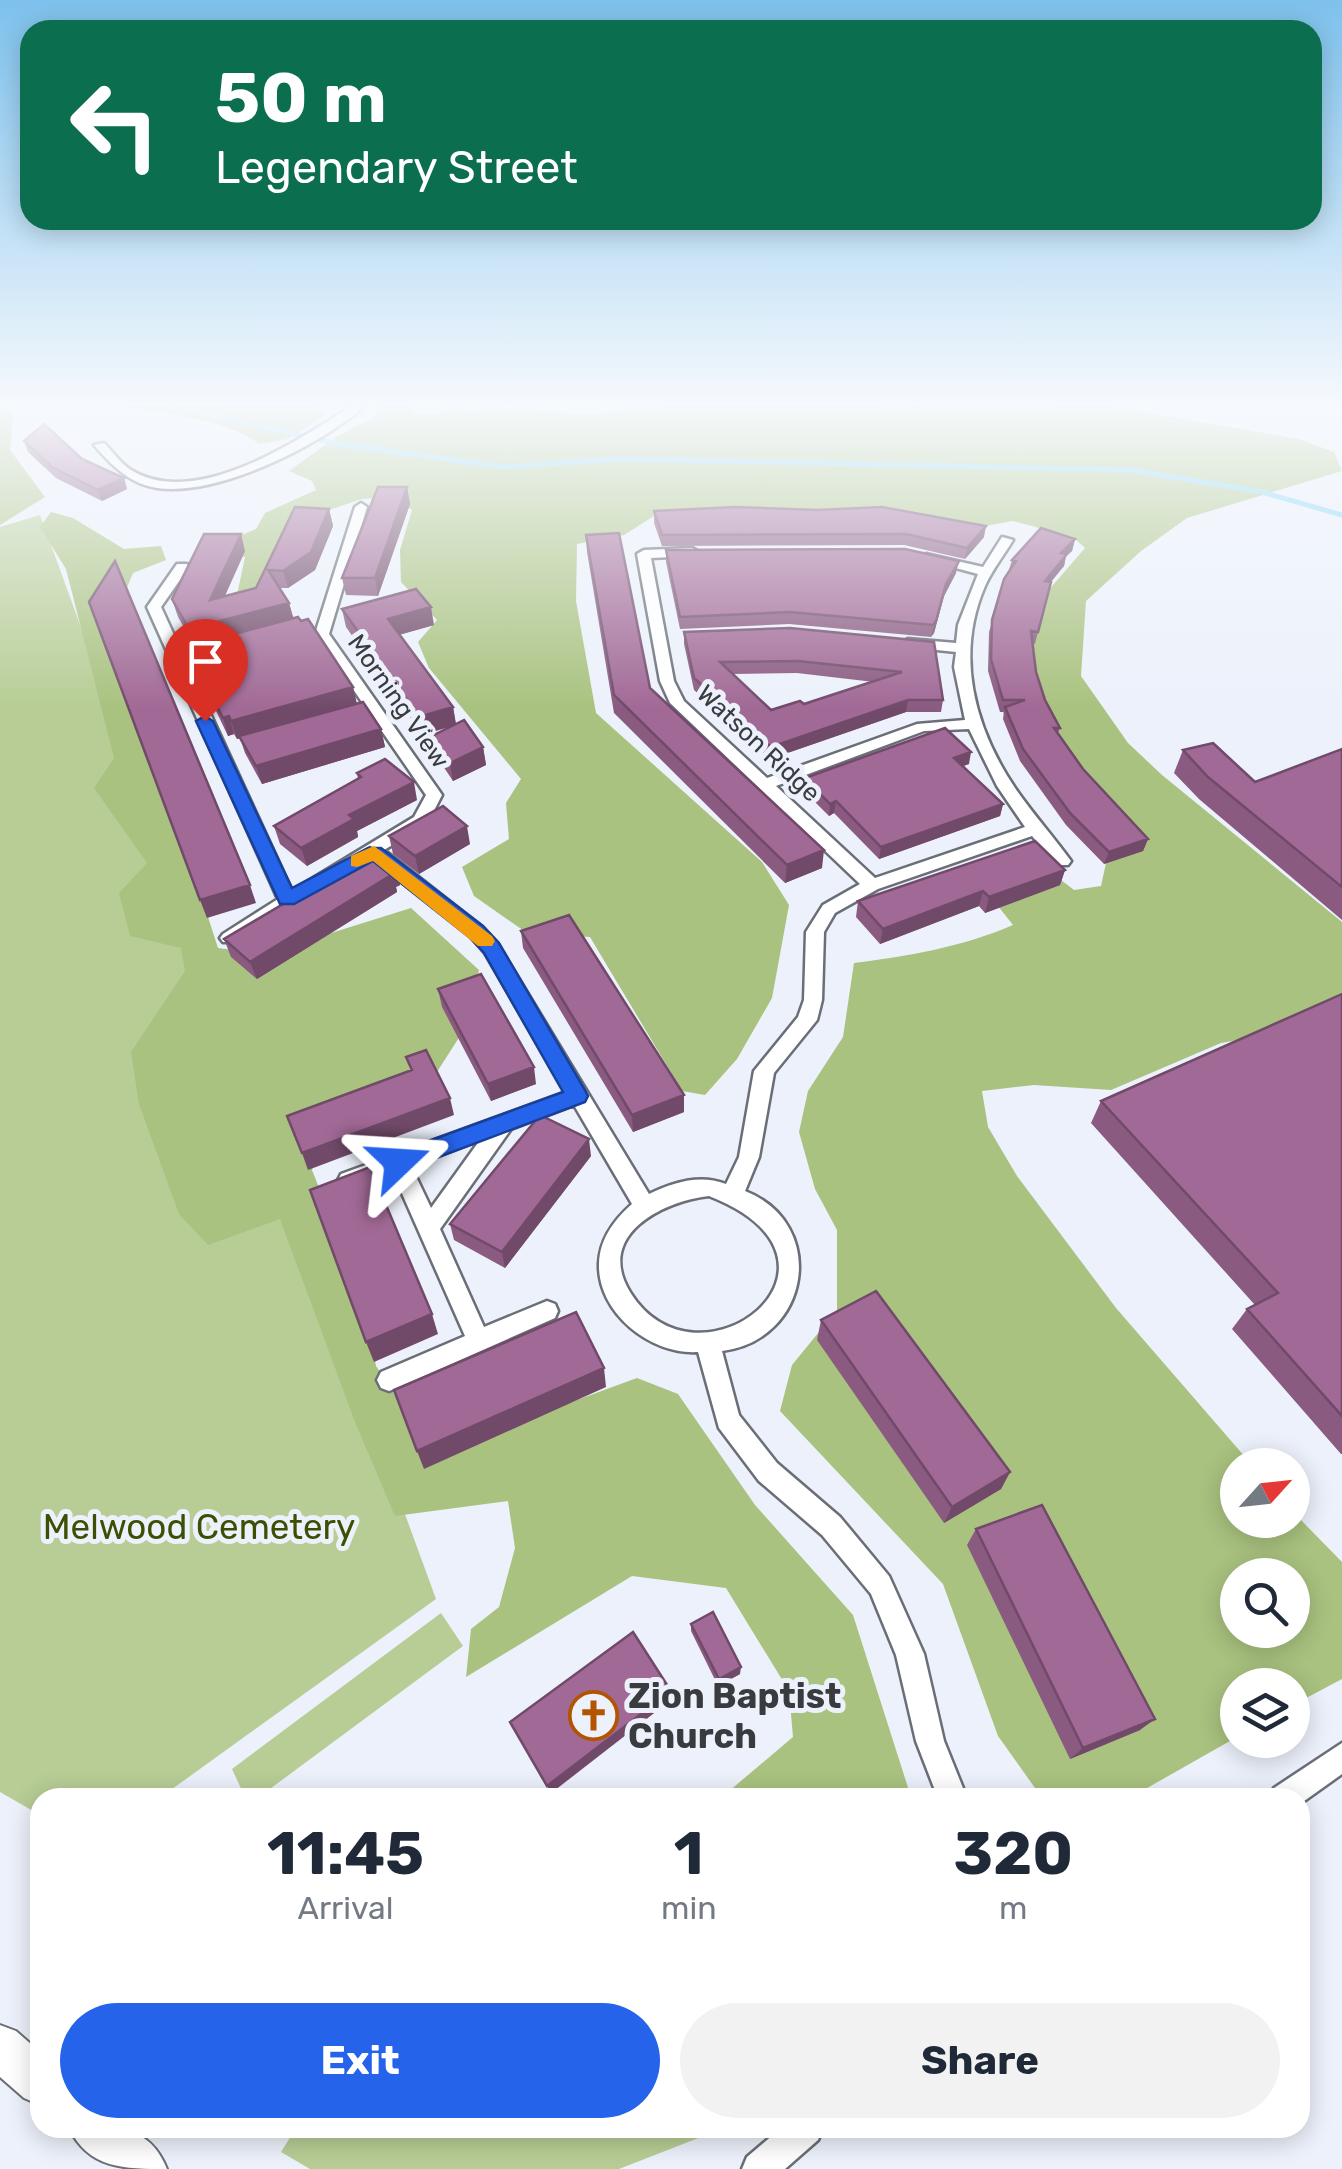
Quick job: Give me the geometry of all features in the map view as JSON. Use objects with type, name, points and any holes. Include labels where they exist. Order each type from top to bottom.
[{"type":"main road","points":[[0,2047],[30,2073]]},
{"type":"main road","points":[[105,2138],[144,2169]]},
{"type":"street","name":"Morning View","points":[[229,938],[421,820],[434,795],[322,634],[360,507]]},
{"type":"street","points":[[1007,540],[982,571],[961,637],[962,676],[972,724],[998,777],[1062,861]]},
{"type":"street","name":"Watson Ridge","points":[[706,552],[644,554],[667,681],[678,703],[872,885]]},
{"type":"street","points":[[917,555],[982,571]]},
{"type":"street","points":[[182,567],[154,607],[287,899]]},
{"type":"street","points":[[306,625],[343,615]]},
{"type":"street","points":[[659,638],[679,636]]},
{"type":"street","points":[[892,641],[961,648]]},
{"type":"street","points":[[177,660],[195,655]]},
{"type":"street","points":[[357,714],[374,709]]},
{"type":"street","points":[[764,784],[922,727],[972,724]]},
{"type":"street","points":[[219,752],[236,747]]},
{"type":"street","points":[[733,1192],[749,1156],[764,1071],[808,1020],[813,1000],[814,932],[829,909],[872,885],[1035,829]]},
{"type":"street","points":[[374,852],[491,948],[644,1204]]},
{"type":"street","points":[[328,1188],[577,1096]]},
{"type":"street","points":[[428,1229],[504,1123]]},
{"type":"street","points":[[399,1162],[479,1340]]},
{"type":"street","points":[[687,1188],[733,1192],[758,1206],[778,1225],[789,1249],[791,1275],[782,1301],[764,1322],[739,1338],[708,1344],[678,1341],[652,1330],[630,1313],[616,1291],[611,1266],[614,1242],[626,1221],[644,1204],[687,1188]]},
{"type":"street","points":[[389,1380],[547,1311]]},
{"type":"street","points":[[708,1344],[728,1420],[768,1472],[831,1526],[880,1585],[910,1654],[930,1741],[949,1788]]},
{"type":"street","points":[[1298,1788],[1342,1757]]},
{"type":"street","points":[[758,2169],[794,2138]]},
{"type":"green space","points":[[0,507],[29,507],[0,525]]},
{"type":"green space","points":[[278,507],[337,507],[308,517],[279,581],[237,595],[245,557],[221,555],[239,536],[256,529],[265,513]]},
{"type":"green space","points":[[409,507],[1223,507],[1187,518],[1141,551],[1086,601],[1081,676],[1128,743],[1342,922],[1342,1002],[1251,1038],[1221,1043],[1111,1090],[1034,1085],[982,1091],[988,1127],[1017,1176],[1116,1308],[1237,1448],[1220,1448],[1220,1538],[1310,1538],[1310,1529],[1342,1562],[1342,1679],[1310,1696],[1310,1668],[1220,1668],[1220,1747],[1147,1788],[1035,1788],[998,1736],[943,1584],[780,1411],[792,1365],[837,1310],[837,1230],[815,1189],[799,1132],[808,1091],[843,1037],[854,963],[935,950],[1013,925],[986,891],[1039,863],[1074,890],[1101,886],[1106,863],[1011,737],[998,697],[1040,600],[1085,548],[1073,537],[1013,521],[979,527],[654,516],[624,535],[577,544],[576,601],[596,713],[762,862],[789,905],[772,998],[737,1059],[705,1095],[682,1091],[590,937],[527,933],[474,896],[462,867],[509,839],[506,803],[521,779],[429,668],[418,642],[437,620],[401,582],[400,550],[412,510]]},
{"type":"green space","points":[[51,512],[73,518],[124,549],[161,546],[166,560],[133,573],[124,595],[154,749],[218,948],[264,954],[411,908],[479,970],[467,1025],[435,1075],[331,1110],[312,1170],[363,1298],[376,1366],[421,1434],[495,1430],[637,1378],[678,1394],[755,1505],[853,1615],[908,1788],[733,1788],[793,1737],[789,1691],[726,1588],[632,1576],[466,1677],[471,1629],[499,1607],[515,1548],[508,1501],[395,1516],[355,1422],[280,1219],[208,1245],[179,1214],[139,1104],[131,1052],[185,971],[181,948],[130,936],[119,893],[147,863],[94,788],[114,758],[66,569],[40,527]]},
{"type":"green space","name":"Melwood Cemetery","points":[[40,515],[436,1599],[174,1788],[30,1788],[30,1809],[0,1792],[0,527]]},
{"type":"green space","points":[[441,1613],[463,1646],[271,1788],[241,1788],[232,1769]]},
{"type":"green space","points":[[290,2138],[698,2138],[619,2169],[310,2169],[281,2152]]},
{"type":"building","points":[[295,507],[329,509],[311,552],[283,571],[268,570],[289,603],[189,629],[172,599],[204,534],[241,534],[210,600],[256,588]]},
{"type":"building","points":[[370,507],[400,507],[375,578],[342,578]]},
{"type":"building","points":[[883,507],[986,526],[967,548],[906,534],[662,535],[654,511]]},
{"type":"building","points":[[1041,528],[1075,539],[1061,553],[1067,554],[1045,581],[1051,582],[1038,632],[1031,631],[1036,672],[1060,728],[1054,728],[1083,769],[1148,839],[1109,852],[1070,813],[1023,749],[1005,707],[1025,700],[1003,700],[991,659],[992,620],[1004,579],[1016,561],[1012,560]]},
{"type":"building","points":[[619,533],[650,688],[824,850],[787,865],[614,695],[586,535]]},
{"type":"building","points":[[905,549],[959,561],[946,584],[933,625],[790,612],[680,617],[666,550]]},
{"type":"building","points":[[115,561],[250,885],[200,900],[89,602]]},
{"type":"building","points":[[416,589],[431,607],[388,619],[453,707],[419,717],[342,609]]},
{"type":"building","points":[[298,617],[301,621],[308,619],[353,687],[231,721],[229,716],[223,718],[189,650],[199,647],[197,644]]},
{"type":"building","points":[[790,628],[934,642],[943,700],[908,700],[771,747],[694,678],[684,632]],"holes":[[[798,661],[902,672],[804,704],[800,701],[771,710],[720,662]]]},
{"type":"building","points":[[363,702],[381,729],[256,766],[239,736]]},
{"type":"building","points":[[464,720],[483,747],[450,763],[432,736]]},
{"type":"building","points":[[945,728],[971,752],[954,758],[1003,804],[881,847],[836,801],[830,804],[805,778]]},
{"type":"building","points":[[1213,743],[1255,782],[1342,749],[1342,887],[1208,777],[1183,750]]},
{"type":"building","points":[[385,759],[414,782],[349,815],[354,819],[301,848],[274,826],[361,777],[357,773]]},
{"type":"building","points":[[443,806],[467,826],[415,856],[389,836]]},
{"type":"building","points":[[1035,841],[1065,870],[989,897],[983,891],[883,929],[858,901]]},
{"type":"building","points":[[370,847],[396,867],[389,871],[393,874],[250,962],[224,939],[364,856],[362,852]]},
{"type":"building","points":[[569,915],[684,1095],[632,1115],[521,931]]},
{"type":"building","points":[[481,974],[534,1067],[488,1084],[438,989]]},
{"type":"building","points":[[1342,994],[1342,1416],[1247,1309],[1278,1293],[1101,1101]]},
{"type":"building","points":[[426,1050],[450,1098],[302,1153],[287,1116],[412,1070],[406,1057]]},
{"type":"building","points":[[540,1115],[589,1139],[502,1252],[450,1224]]},
{"type":"building","points":[[370,1167],[432,1314],[366,1342],[310,1190]]},
{"type":"building","points":[[876,1291],[1010,1472],[952,1507],[821,1320]]},
{"type":"building","points":[[576,1312],[604,1368],[417,1451],[394,1390]]},
{"type":"building","points":[[1042,1505],[1155,1719],[1083,1748],[976,1529]]},
{"type":"building","points":[[713,1612],[741,1667],[719,1679],[691,1624]]},
{"type":"building","name":"Zion Baptist Church","points":[[633,1632],[671,1691],[547,1786],[510,1722]]},
{"type":"waterway","points":[[1315,507],[1342,515]]},
{"type":"slow traffic","points":[[357,861],[374,852],[485,941]]},
{"type":"place","name":"Zion Baptist Church","points":[[593,1716]]},
{"type":"route","points":[[205,721],[287,899],[374,852],[491,948],[577,1096],[399,1162]]}]
